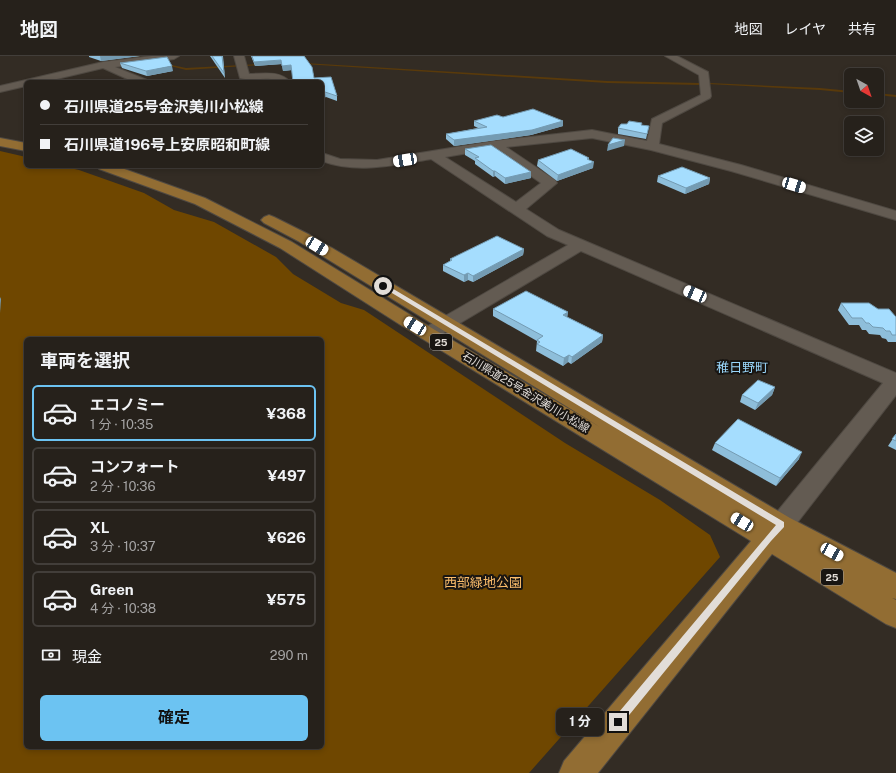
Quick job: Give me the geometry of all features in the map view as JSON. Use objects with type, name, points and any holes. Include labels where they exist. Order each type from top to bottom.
[{"type":"main road","points":[[0,134],[24,138]]},
{"type":"main road","points":[[0,142],[24,147]]},
{"type":"main road","name":"石川県道25号金沢美川小松線","points":[[110,168],[200,200],[286,245],[428,334],[775,532],[896,587]]},
{"type":"main road","name":"石川県道25号金沢美川小松線","points":[[144,168],[217,194],[304,238],[448,324],[775,532],[896,615]]},
{"type":"main road","points":[[576,773],[775,532]]},
{"type":"street","points":[[40,80],[105,65],[174,56]]},
{"type":"street","points":[[239,56],[244,76],[271,75],[282,80]]},
{"type":"street","points":[[652,146],[656,121],[706,96],[704,74],[670,56]]},
{"type":"street","points":[[91,59],[139,80]]},
{"type":"street","points":[[0,89],[24,83]]},
{"type":"street","points":[[324,158],[339,163],[377,164],[494,145],[592,134],[652,146],[736,168],[896,216]]},
{"type":"street","points":[[494,145],[550,183],[516,209]]},
{"type":"street","points":[[433,155],[553,233],[896,381],[775,532]]},
{"type":"street","points":[[428,334],[448,324],[580,245]]},
{"type":"green space","name":"西部緑地公園","points":[[0,151],[24,157],[24,168],[70,168],[79,170],[144,193],[174,210],[214,222],[276,257],[293,274],[341,303],[364,310],[565,443],[660,500],[710,535],[720,557],[529,773],[0,773]]},
{"type":"building","points":[[212,56],[222,56],[224,73]]},
{"type":"building","points":[[252,56],[304,56],[312,67],[314,78],[331,77],[337,96],[324,92],[324,80],[293,80],[291,65],[282,66],[281,60],[254,62]]},
{"type":"building","points":[[167,57],[172,66],[146,71],[120,63]]},
{"type":"building","points":[[533,109],[563,121],[532,130],[454,140],[446,134],[487,127],[474,121],[497,115],[503,117]]},
{"type":"building","points":[[629,121],[642,123],[641,125],[649,126],[647,134],[618,128],[621,124],[627,124]]},
{"type":"building","points":[[613,138],[625,140],[608,145]]},
{"type":"building","points":[[491,145],[531,172],[505,178],[475,158],[479,157],[465,149]]},
{"type":"building","points":[[571,149],[594,162],[558,175],[538,160]]},
{"type":"building","points":[[682,167],[710,178],[686,188],[658,176]]},
{"type":"building","points":[[497,236],[524,249],[473,276],[468,273],[464,275],[443,265],[452,260],[450,259]]},
{"type":"building","points":[[526,291],[568,312],[563,315],[603,335],[572,357],[569,355],[564,358],[537,344],[540,342],[537,340],[543,336],[493,309]]},
{"type":"building","points":[[841,303],[869,303],[878,309],[889,309],[896,317],[896,335],[892,335],[890,331],[886,331],[883,328],[873,327],[869,323],[866,323],[862,318],[852,318]]},
{"type":"building","points":[[758,380],[775,387],[758,403],[742,395]]},
{"type":"building","points":[[738,419],[802,452],[780,478],[715,443]]},
{"type":"building","points":[[896,434],[896,441],[892,439]]},
{"type":"waterway","points":[[135,56],[146,59]]},
{"type":"waterway","points":[[304,64],[607,82],[700,84]]},
{"type":"waterway","points":[[167,65],[186,69],[260,65]]},
{"type":"waterway","points":[[709,84],[844,91]]},
{"type":"waterway","points":[[884,95],[896,96]]},
{"type":"district","name":"稚日野町","points":[[742,367]]},
{"type":"route","points":[[383,286],[781,525],[768,538],[618,722]]}]
